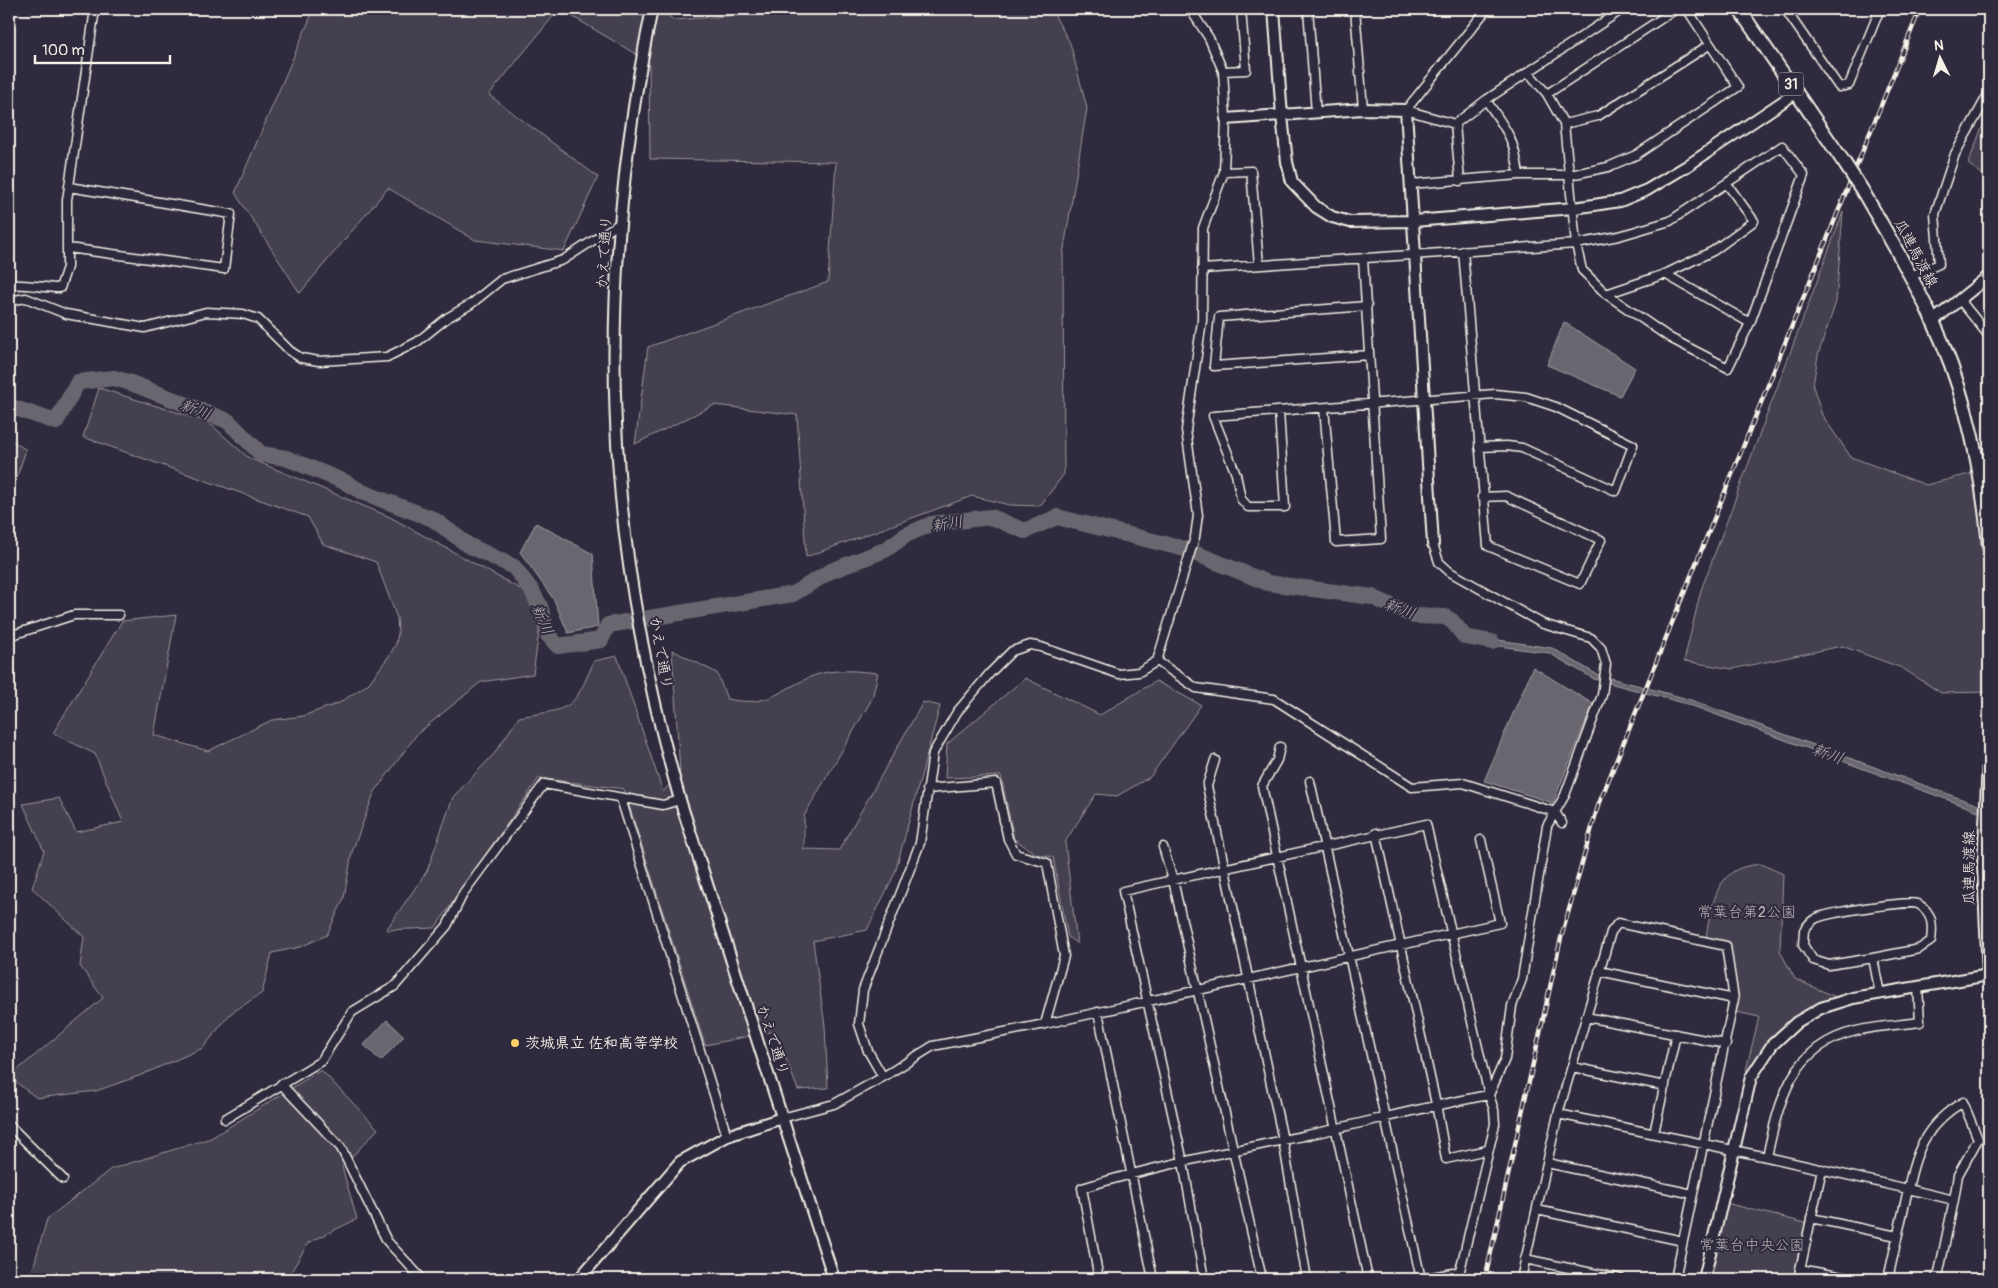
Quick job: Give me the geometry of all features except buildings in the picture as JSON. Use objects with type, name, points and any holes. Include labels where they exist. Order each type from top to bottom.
[{"type":"main road","name":"瓜連馬渡線","points":[[1739,9],[1862,190],[1911,276],[1933,321],[1962,399],[1979,462],[1989,546]]},
{"type":"main road","name":"瓜連馬渡線","points":[[1989,763],[1984,846],[1985,922],[1989,975]]},
{"type":"street","points":[[9,285],[24,283],[41,288],[60,288],[67,267],[68,248],[66,234],[69,188],[95,9]]},
{"type":"street","name":"かえで通り","points":[[652,9],[641,61],[620,223],[614,329],[619,471],[627,549],[658,722],[680,800],[834,1279]]},
{"type":"street","points":[[883,1077],[868,1051],[859,1024],[863,990],[920,843],[933,753],[957,712],[990,673],[1012,651],[1030,645],[1119,674],[1139,672],[1157,661],[1195,537],[1198,515],[1186,430],[1202,321],[1202,228],[1224,172],[1226,119],[1223,71],[1209,38],[1190,9]]},
{"type":"street","points":[[1223,71],[1246,70],[1241,9]]},
{"type":"street","points":[[1274,9],[1282,116],[1287,162],[1292,182],[1316,207],[1332,217],[1350,222],[1414,221],[1574,208],[1620,201],[1647,190],[1797,92]]},
{"type":"street","points":[[1308,9],[1316,113]]},
{"type":"street","points":[[1355,9],[1363,109]]},
{"type":"street","points":[[1488,9],[1406,110],[1434,544],[1439,562],[1450,572],[1543,624],[1591,638],[1601,648],[1606,664],[1602,695],[1565,795],[1546,833],[1544,856],[1524,970],[1512,1006],[1505,1059],[1489,1095]]},
{"type":"street","points":[[1455,124],[1486,100],[1623,9]]},
{"type":"street","points":[[1547,94],[1676,9]]},
{"type":"street","points":[[1411,184],[1518,175],[1570,174],[1608,167],[1636,155],[1738,87],[1687,9]]},
{"type":"street","points":[[1786,9],[1839,87],[1850,86],[1880,9]]},
{"type":"street","points":[[1564,124],[1598,116],[1710,45]]},
{"type":"street","points":[[1202,269],[1576,244],[1619,236],[1670,221],[1782,146],[1804,175],[1750,324],[1728,368],[1670,338],[1606,294],[1582,270],[1576,244],[1574,208],[1564,124],[1547,94],[1529,73]]},
{"type":"street","points":[[1911,276],[1939,264],[1935,214],[1955,154],[1989,93]]},
{"type":"street","points":[[1486,100],[1510,134],[1515,147],[1518,175]]},
{"type":"street","points":[[1226,119],[1363,109],[1406,110],[1455,124]]},
{"type":"street","points":[[1455,124],[1460,181]]},
{"type":"street","points":[[1224,172],[1251,170],[1259,266]]},
{"type":"street","points":[[1606,294],[1664,274],[1713,251],[1754,221],[1727,184]]},
{"type":"street","points":[[68,248],[224,269],[231,214],[69,188]]},
{"type":"street","points":[[9,301],[26,298],[66,314],[145,328],[206,312],[243,314],[258,319],[290,351],[301,358],[319,361],[387,357],[417,342],[447,318],[471,304],[502,278],[563,260],[620,223]]},
{"type":"street","points":[[1463,251],[1476,396],[1482,497],[1488,546],[1580,584],[1601,540],[1506,496],[1482,497]]},
{"type":"street","points":[[1324,408],[1336,542],[1381,539],[1363,258]]},
{"type":"street","points":[[1664,274],[1750,324]]},
{"type":"street","points":[[1933,321],[1989,276]]},
{"type":"street","points":[[1960,300],[1989,336]]},
{"type":"street","points":[[1367,306],[1220,317],[1214,366],[1369,355]]},
{"type":"street","points":[[1279,411],[1285,507],[1248,507],[1241,499],[1236,474],[1213,416],[1495,394],[1526,397],[1556,407],[1633,445],[1616,491],[1522,448],[1507,446],[1479,447]]},
{"type":"street","points":[[9,636],[74,615],[119,615]]},
{"type":"street","points":[[1157,661],[1196,688],[1274,699],[1412,787],[1463,783],[1501,797],[1555,812],[1562,823]]},
{"type":"street","points":[[1280,747],[1277,760],[1262,786],[1299,967],[1368,1279]]},
{"type":"street","points":[[1215,760],[1207,786],[1283,1140],[1308,1279]]},
{"type":"street","points":[[1204,1279],[1182,1162],[1122,891],[1326,847],[1376,833],[1426,824],[1450,934],[1494,1110],[1495,1124],[1487,1150],[1459,1276],[1421,1279],[1386,1116],[1326,847],[1310,781]]},
{"type":"street","points":[[927,789],[996,783],[1008,839],[1016,854],[1047,863],[1064,956],[1045,1024]]},
{"type":"street","points":[[225,1119],[321,1061],[352,1012],[396,986],[447,926],[464,892],[544,784],[663,805],[680,800]]},
{"type":"street","points":[[621,799],[727,1136]]},
{"type":"street","points":[[1376,833],[1436,1104],[1446,1159],[1487,1150]]},
{"type":"street","points":[[579,1279],[680,1162],[698,1150],[727,1136],[834,1104],[933,1046],[1148,1002],[1198,989],[1500,923],[1481,840]]},
{"type":"street","points":[[1163,847],[1173,880],[1198,989],[1262,1279]]},
{"type":"street","points":[[1901,902],[1917,904],[1930,915],[1933,928],[1931,941],[1919,949],[1873,958],[1829,965],[1813,960],[1803,945],[1804,930],[1815,918],[1901,902]]},
{"type":"street","points":[[1521,1279],[1558,1114],[1610,932],[1618,923],[1726,946],[1734,999],[1675,1279]]},
{"type":"street","points":[[1873,958],[1880,994]]},
{"type":"street","points":[[1599,971],[1734,999]]},
{"type":"street","points":[[1704,1279],[1751,1077],[1772,1045],[1797,1022],[1821,1008],[1853,998],[1989,975]]},
{"type":"street","points":[[1767,1156],[1781,1098],[1791,1076],[1802,1063],[1820,1047],[1838,1037],[1856,1031],[1920,1022],[1918,987]]},
{"type":"street","points":[[1098,1012],[1153,1279]]},
{"type":"street","points":[[1586,1017],[1726,1044]]},
{"type":"street","points":[[1654,1133],[1676,1034]]},
{"type":"street","points":[[1572,1067],[1665,1086]]},
{"type":"street","points":[[281,1084],[341,1148],[387,1241],[422,1279]]},
{"type":"street","points":[[1099,1279],[1082,1188],[1132,1173],[1335,1129],[1436,1104],[1489,1095]]},
{"type":"street","points":[[1888,1279],[1914,1160],[1929,1130],[1952,1108],[1963,1102],[1978,1139],[1958,1174],[1939,1272],[1936,1279]]},
{"type":"street","points":[[1558,1114],[1767,1156],[1954,1200]]},
{"type":"street","points":[[9,1125],[63,1179]]},
{"type":"street","points":[[1547,1164],[1693,1194]]},
{"type":"street","points":[[1798,1279],[1822,1169]]},
{"type":"street","points":[[1536,1210],[1683,1241]]},
{"type":"street","points":[[1811,1218],[1897,1236]]},
{"type":"street","points":[[1526,1259],[1621,1279]]},
{"type":"street","points":[[1800,1269],[1853,1279]]},
{"type":"green space","points":[[314,9],[559,9],[489,95],[598,177],[564,251],[475,240],[388,188],[300,293],[235,193]]},
{"type":"green space","points":[[560,9],[658,9],[674,20],[729,16],[727,9],[1051,9],[1070,43],[1087,108],[1063,255],[1064,474],[1040,506],[1009,505],[972,496],[806,557],[797,415],[714,405],[635,444],[648,347],[828,282],[836,162],[650,159],[649,62]]},
{"type":"green space","points":[[1989,109],[1989,179],[1968,164]]},
{"type":"green space","points":[[1843,212],[1836,302],[1818,355],[1813,386],[1822,415],[1851,457],[1926,485],[1989,469],[1989,692],[1941,693],[1902,668],[1842,646],[1732,669],[1684,661],[1701,590]]},
{"type":"green space","points":[[99,388],[208,422],[249,458],[390,517],[524,591],[540,625],[533,674],[481,682],[417,734],[374,793],[352,852],[344,898],[327,935],[300,947],[272,953],[262,993],[230,1014],[203,1048],[139,1076],[96,1091],[37,1098],[9,1077],[103,998],[80,966],[84,937],[32,888],[44,851],[23,804],[59,798],[76,832],[123,822],[95,754],[53,733],[122,621],[176,615],[154,735],[208,751],[272,720],[303,716],[339,703],[368,684],[396,644],[398,632],[397,618],[376,562],[323,544],[308,517],[83,437]]},
{"type":"green space","points":[[9,438],[26,450],[9,500]]},
{"type":"green space","points":[[672,650],[717,673],[727,699],[742,701],[754,701],[773,696],[821,673],[845,671],[878,673],[872,699],[804,816],[804,849],[839,850],[923,702],[940,706],[895,873],[867,930],[813,941],[825,1026],[828,1088],[798,1090],[775,1031],[705,1045],[624,789],[539,778],[435,928],[386,930],[427,871],[453,797],[494,754],[519,717],[561,709],[575,699],[594,661],[617,656],[663,792],[680,772]]},
{"type":"green space","points":[[1025,678],[1100,715],[1156,681],[1201,705],[1150,777],[1117,796],[1096,794],[1065,842],[1077,944],[1068,937],[1053,857],[1036,854],[1014,839],[1001,776],[945,778],[947,744]]},
{"type":"green space","name":"常葉台第2公園","points":[[1761,864],[1783,874],[1780,951],[1795,979],[1836,997],[1811,1006],[1768,1042],[1750,1073],[1746,1070],[1759,1017],[1736,1012],[1739,998],[1729,943],[1706,937],[1709,918],[1718,889],[1723,881],[1738,869]]},
{"type":"green space","points":[[321,1070],[378,1129],[342,1167],[357,1219],[308,1243],[287,1279],[30,1279],[47,1219],[111,1169],[211,1138]]},
{"type":"green space","name":"常葉台中央公園","points":[[1726,1203],[1805,1223],[1793,1279],[1710,1279]]},
{"type":"water","points":[[1564,322],[1635,368],[1620,396],[1547,365]]},
{"type":"water","points":[[536,523],[593,554],[598,627],[568,633],[554,600],[520,552]]},
{"type":"water","points":[[1472,636],[1552,648],[1596,674],[1688,699],[1989,809],[1989,815],[1687,704],[1594,679],[1549,653],[1470,642]]},
{"type":"water","points":[[1533,667],[1593,704],[1553,803],[1484,781]]},
{"type":"water","points":[[387,1020],[404,1036],[381,1061],[364,1045]]},
{"type":"waterway","name":"新川","points":[[9,406],[56,422],[78,382],[114,378],[228,421],[261,454],[286,458],[345,482],[362,492],[433,519],[468,545],[514,567],[532,591],[540,606],[548,635],[558,646],[601,640],[608,625],[793,594],[831,571],[885,550],[906,535],[931,524],[991,517],[1025,531],[1057,517],[1185,549]]},
{"type":"waterway","name":"新川","points":[[1197,554],[1268,583],[1372,597],[1414,616],[1445,617],[1452,621],[1465,637],[1492,642]]},
{"type":"railway","points":[[1485,1279],[1561,938],[1598,806],[1920,9]]},
{"type":"place","name":"茨城県立 佐和高等学校","points":[[515,1043]]}]
